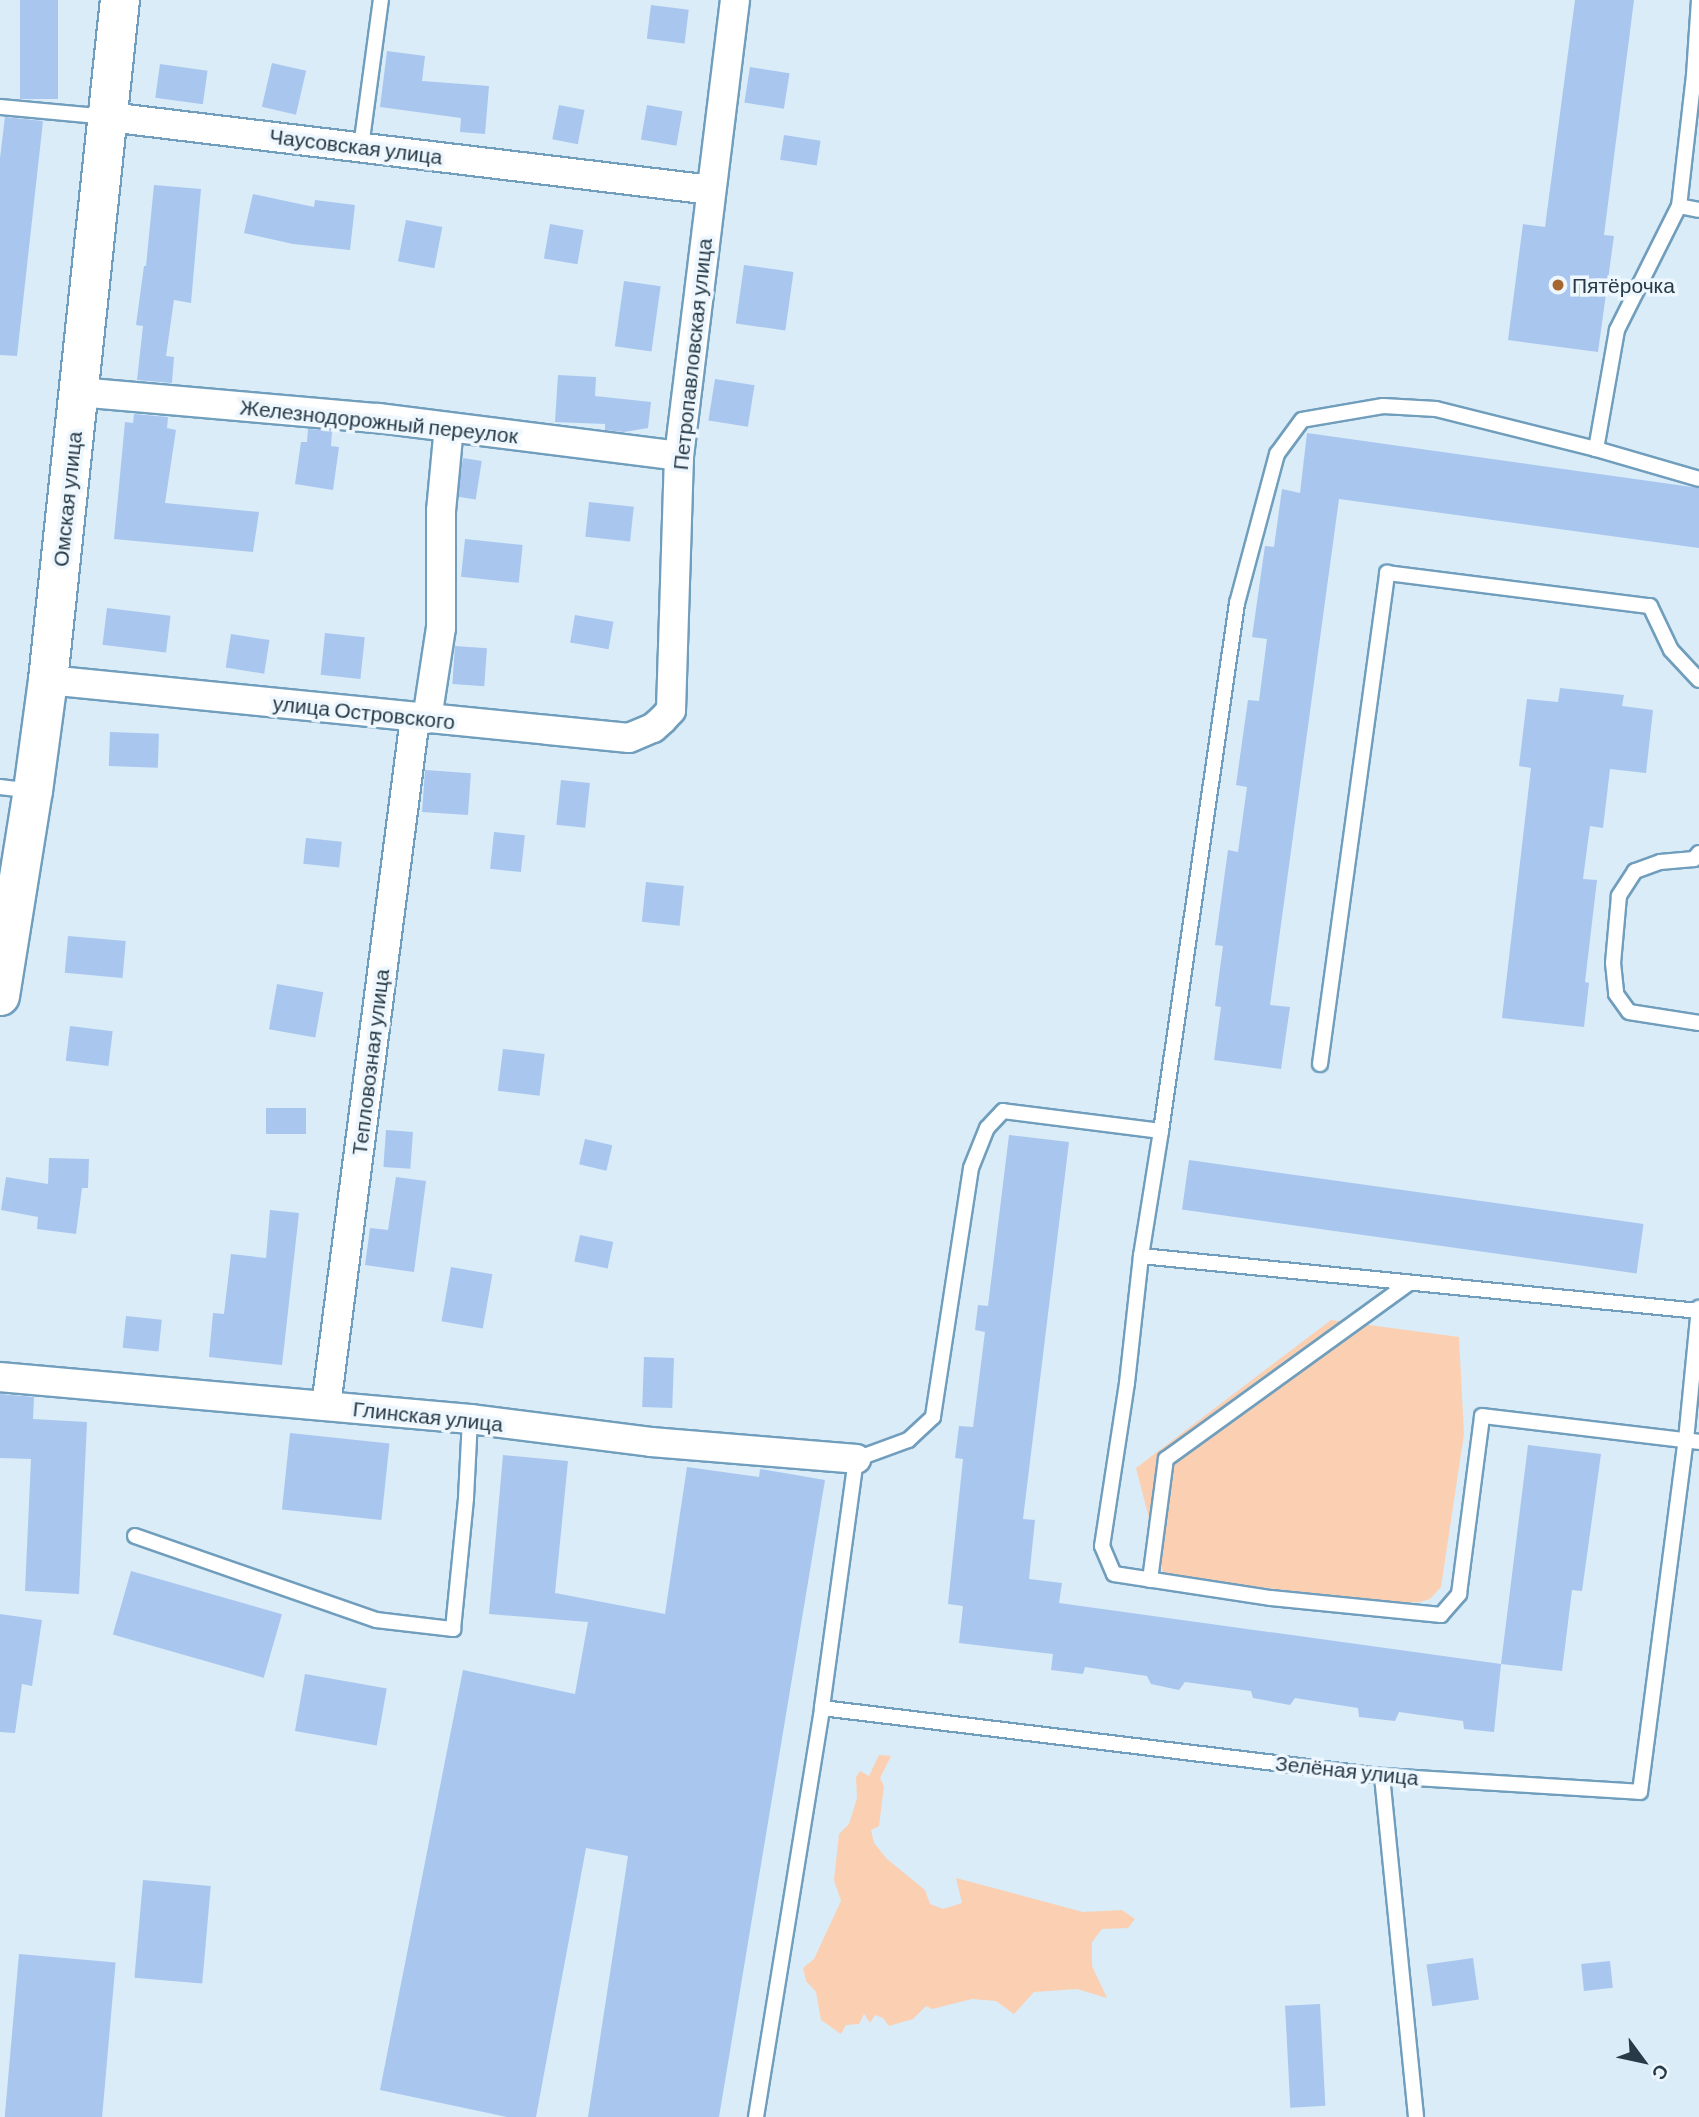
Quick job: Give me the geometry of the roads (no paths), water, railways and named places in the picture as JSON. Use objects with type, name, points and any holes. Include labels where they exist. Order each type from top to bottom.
[{"type":"main road","name":"Омская улица","points":[[0,996],[17,789],[48,680],[120,0]]},
{"type":"street","name":"Петропавловская улица","points":[[671,710],[679,456],[734,0]]},
{"type":"street","name":"Чаусовская улица","points":[[109,117],[711,190]]},
{"type":"street","name":"Железнодорожный переулок","points":[[78,392],[379,418],[679,456]]},
{"type":"street","name":"Тепловозная улица","points":[[326,1406],[421,719],[441,628],[440,511],[449,427]]},
{"type":"street","name":"улица Островского","points":[[48,680],[629,738],[653,728],[671,710]]},
{"type":"street","name":"Глинская улица","points":[[0,1377],[470,1419],[651,1442],[856,1459]]},
{"type":"lane","points":[[361,146],[381,0]]},
{"type":"lane","points":[[1596,449],[1617,330],[1679,206],[1694,75],[1699,0]]},
{"type":"lane","name":"Чаусовская улица","points":[[0,107],[109,117]]},
{"type":"lane","points":[[1679,206],[1699,210]]},
{"type":"lane","points":[[1693,1441],[1482,1416],[1459,1594],[1441,1615],[1271,1598],[1114,1574],[1102,1546],[1128,1383],[1141,1256],[1237,603],[1277,454],[1302,419],[1383,407],[1436,409],[1596,449],[1699,479]]},
{"type":"lane","points":[[1320,1064],[1387,573],[1650,606],[1671,650],[1699,680]]},
{"type":"lane","points":[[1699,853],[1694,859],[1660,862],[1635,872],[1619,896],[1613,962],[1616,994],[1629,1012],[1699,1023]]},
{"type":"lane","points":[[756,2117],[822,1707],[856,1459],[908,1440],[933,1417],[971,1168],[987,1128],[1003,1111],[1160,1131]]},
{"type":"lane","points":[[1141,1256],[1699,1310]]},
{"type":"lane","points":[[1150,1580],[1166,1459],[1409,1283]]},
{"type":"lane","name":"Зелёная улица","points":[[822,1707],[1382,1776],[1640,1792],[1693,1441],[1699,1310]]},
{"type":"lane","points":[[135,1536],[376,1620],[453,1629],[466,1498],[470,1419]]},
{"type":"lane","points":[[1382,1776],[1416,2117]]},
{"type":"place","name":"Пятёрочка","points":[[1558,285]]}]
